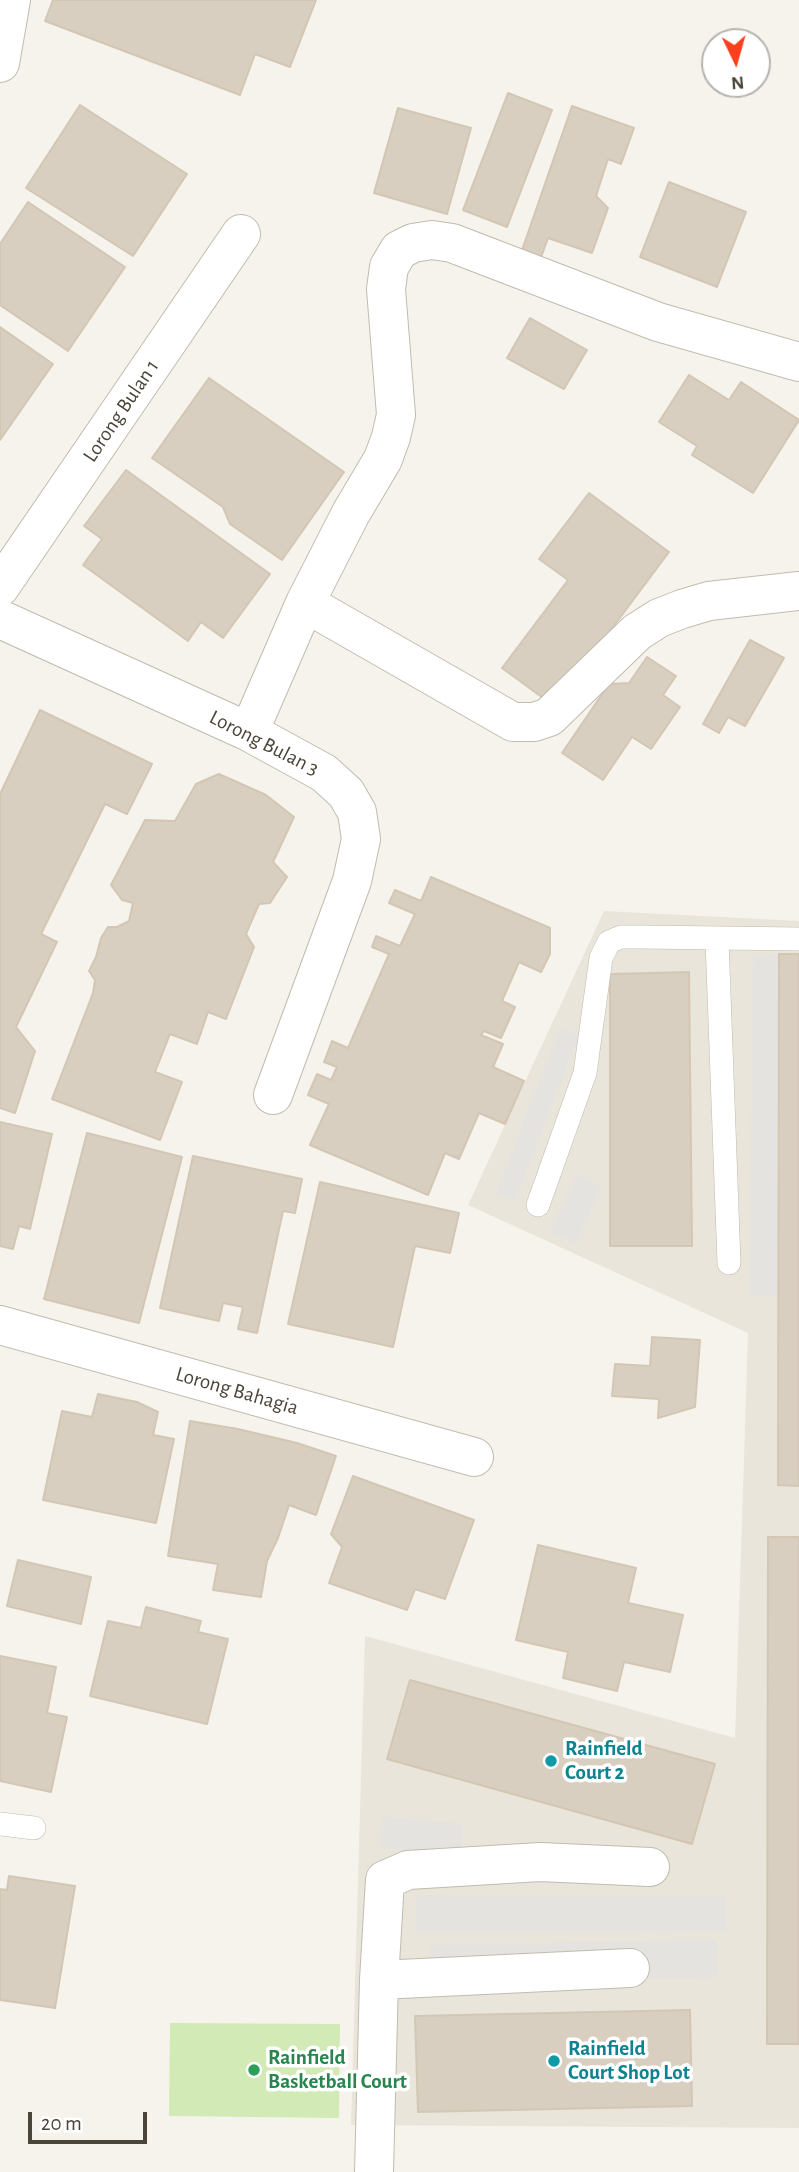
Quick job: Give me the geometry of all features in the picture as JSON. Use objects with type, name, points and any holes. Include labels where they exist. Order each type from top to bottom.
[{"type":"street","points":[[0,63],[11,0]]},
{"type":"street","name":"Lorong Bulan 1","points":[[0,587],[241,234]]},
{"type":"street","points":[[249,732],[305,603],[351,513],[383,459],[391,437],[396,415],[386,289],[389,267],[400,250],[413,243],[432,240],[452,243],[658,322],[799,362]]},
{"type":"street","points":[[305,603],[513,722],[534,723],[549,716],[637,632],[659,618],[709,601],[799,591]]},
{"type":"street","name":"Lorong Bulan 3","points":[[0,619],[249,732],[324,773],[346,793],[357,812],[361,839],[352,881],[273,1095]]},
{"type":"street","name":"Lorong Bahagia","points":[[0,1325],[474,1457]]},
{"type":"street","points":[[374,2172],[379,1980],[385,1880],[408,1870],[540,1862],[650,1867]]},
{"type":"street","points":[[379,1980],[630,1969]]},
{"type":"lane","points":[[538,1205],[585,1073],[601,958],[609,942],[621,937],[799,939]]},
{"type":"lane","points":[[717,940],[729,1263]]},
{"type":"lane","points":[[0,1825],[34,1828]]},
{"type":"shaded area","points":[[604,911],[799,921],[799,2128],[351,2125],[365,1636],[735,1738],[748,1333],[468,1205]]},
{"type":"shaded area","points":[[779,954],[779,1297],[749,1296],[753,956]]},
{"type":"shaded area","points":[[559,1029],[579,1035],[515,1201],[496,1194]]},
{"type":"shaded area","points":[[577,1174],[602,1186],[576,1243],[550,1232]]},
{"type":"shaded area","points":[[382,1816],[463,1824],[460,1855],[379,1848]]},
{"type":"shaded area","points":[[416,1895],[726,1895],[726,1931],[416,1932]]},
{"type":"shaded area","points":[[717,1940],[717,1977],[431,1982],[430,1945]]},
{"type":"green space","name":"Rainfield Basketball Court","points":[[170,2023],[340,2024],[339,2118],[169,2116]]},
{"type":"building","points":[[53,0],[316,0],[290,67],[255,54],[240,95],[45,21]]},
{"type":"building","points":[[508,93],[552,110],[507,227],[463,210]]},
{"type":"building","points":[[80,105],[187,174],[133,256],[26,188]]},
{"type":"building","points":[[572,106],[634,128],[621,164],[608,159],[596,196],[608,208],[592,253],[548,238],[540,260],[521,253]]},
{"type":"building","points":[[398,108],[471,128],[447,214],[374,193]]},
{"type":"building","points":[[669,182],[746,212],[717,287],[640,257]]},
{"type":"building","points":[[28,202],[125,267],[68,351],[0,305],[0,244]]},
{"type":"building","points":[[530,318],[587,350],[564,389],[507,358]]},
{"type":"building","points":[[0,327],[53,364],[0,440]]},
{"type":"building","points":[[689,375],[729,400],[741,382],[799,420],[753,493],[692,455],[697,446],[659,422]]},
{"type":"building","points":[[209,378],[344,472],[282,560],[230,524],[223,507],[152,458]]},
{"type":"building","points":[[126,470],[270,574],[223,638],[201,622],[188,641],[83,565],[102,539],[84,526]]},
{"type":"building","points":[[589,493],[669,552],[554,706],[502,668],[568,580],[539,559]]},
{"type":"building","points":[[750,640],[784,658],[745,726],[728,717],[719,733],[703,724]]},
{"type":"building","points":[[647,657],[676,676],[663,695],[680,707],[651,749],[632,737],[603,780],[562,753],[609,684],[629,683]]},
{"type":"building","points":[[40,710],[152,764],[127,814],[105,804],[41,934],[57,942],[16,1027],[35,1051],[15,1113],[0,1108],[0,794]]},
{"type":"building","points":[[219,774],[266,795],[294,817],[273,862],[287,877],[270,903],[259,904],[246,934],[254,947],[226,1019],[208,1012],[197,1044],[170,1034],[155,1072],[182,1082],[160,1140],[52,1099],[93,993],[95,980],[89,971],[101,938],[108,927],[117,927],[129,921],[133,903],[122,900],[111,885],[145,820],[175,821],[196,784]]},
{"type":"building","points":[[431,877],[550,928],[550,954],[541,972],[519,962],[502,1001],[515,1007],[501,1038],[484,1031],[481,1035],[503,1044],[493,1067],[524,1081],[505,1124],[479,1113],[459,1159],[445,1153],[428,1195],[310,1145],[329,1104],[308,1095],[317,1074],[331,1080],[337,1067],[324,1062],[332,1041],[348,1048],[389,954],[372,947],[376,936],[400,946],[415,914],[389,903],[395,890],[421,901]]},
{"type":"building","points":[[779,954],[799,954],[799,1486],[778,1485]]},
{"type":"building","points":[[689,972],[692,1246],[610,1246],[610,974]]},
{"type":"building","points":[[0,1122],[52,1134],[30,1229],[19,1226],[13,1249],[0,1246]]},
{"type":"building","points":[[87,1133],[182,1157],[139,1323],[44,1299]]},
{"type":"building","points":[[193,1156],[302,1179],[295,1213],[283,1211],[257,1333],[238,1329],[243,1307],[223,1303],[219,1321],[160,1308]]},
{"type":"building","points":[[320,1182],[459,1213],[450,1253],[415,1246],[393,1347],[288,1324]]},
{"type":"building","points":[[652,1337],[700,1340],[695,1407],[658,1418],[659,1399],[612,1396],[615,1364],[650,1366]]},
{"type":"building","points":[[98,1394],[137,1402],[158,1412],[153,1435],[174,1439],[156,1523],[43,1500],[62,1411],[92,1417]]},
{"type":"building","points":[[190,1421],[297,1443],[336,1456],[316,1515],[289,1505],[267,1561],[261,1597],[213,1590],[218,1564],[168,1556]]},
{"type":"building","points":[[353,1476],[474,1520],[445,1599],[415,1589],[407,1610],[329,1583],[342,1547],[331,1534]]},
{"type":"building","points":[[768,1537],[799,1537],[799,2044],[767,2044]]},
{"type":"building","points":[[538,1545],[636,1568],[628,1603],[683,1615],[670,1672],[624,1662],[617,1691],[563,1678],[568,1652],[516,1640]]},
{"type":"building","points":[[18,1560],[91,1577],[81,1624],[7,1606]]},
{"type":"building","points":[[146,1607],[201,1621],[198,1632],[228,1639],[207,1724],[90,1696],[108,1621],[141,1628]]},
{"type":"building","points":[[0,1656],[56,1667],[47,1713],[67,1717],[51,1792],[0,1781]]},
{"type":"building","name":"Rainfield Court 2","points":[[410,1680],[715,1764],[692,1844],[387,1759]]},
{"type":"building","points":[[9,1876],[75,1886],[55,2008],[0,2000],[0,1889],[7,1890]]},
{"type":"building","name":"Rainfield Court Shop Lot","points":[[690,2010],[692,2106],[418,2112],[415,2016]]},
{"type":"place","name":"Rainfield Court 2","points":[[551,1761]]},
{"type":"place","name":"Rainfield Court Shop Lot","points":[[554,2061]]},
{"type":"place","name":"Rainfield Basketball Court","points":[[254,2070]]}]
